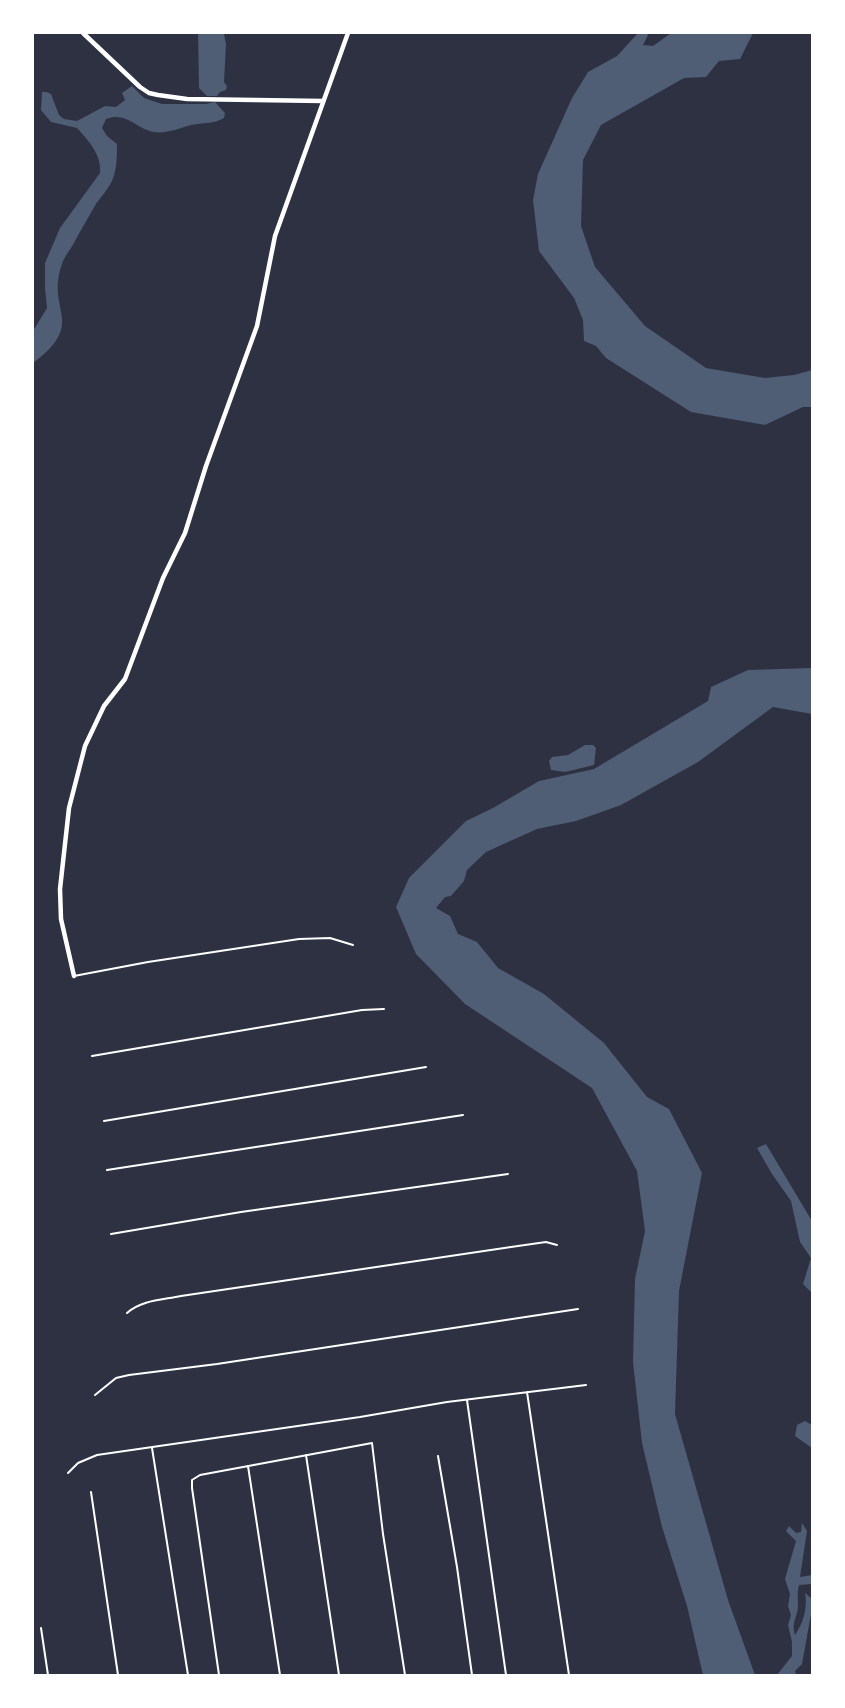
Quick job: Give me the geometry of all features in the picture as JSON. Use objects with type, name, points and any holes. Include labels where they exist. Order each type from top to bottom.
[{"type":"street","points":[[83,33],[149,93],[168,98],[323,101]]},
{"type":"street","points":[[74,976],[62,919],[60,890],[69,808],[85,746],[104,706],[125,679],[163,578],[185,533],[206,466],[252,344],[265,293],[275,236],[348,33]]},
{"type":"lane","points":[[74,976],[148,962],[299,939],[330,938],[353,945]]},
{"type":"lane","points":[[92,1056],[362,1010],[384,1009]]},
{"type":"lane","points":[[104,1121],[426,1067]]},
{"type":"lane","points":[[107,1170],[463,1115]]},
{"type":"lane","points":[[111,1234],[264,1209],[508,1174]]},
{"type":"lane","points":[[127,1313],[143,1303],[181,1296],[511,1246],[546,1242],[556,1245]]},
{"type":"lane","points":[[95,1395],[109,1382],[129,1375],[217,1364],[578,1309]]},
{"type":"lane","points":[[68,1473],[78,1463],[88,1458],[586,1384]]},
{"type":"lane","points":[[527,1392],[569,1675]]},
{"type":"lane","points":[[467,1400],[506,1675]]},
{"type":"lane","points":[[219,1675],[192,1480],[200,1475],[372,1443],[383,1534],[405,1675]]},
{"type":"lane","points":[[152,1448],[188,1675]]},
{"type":"lane","points":[[306,1455],[339,1675]]},
{"type":"lane","points":[[438,1456],[458,1567],[472,1675]]},
{"type":"lane","points":[[248,1466],[280,1675]]},
{"type":"lane","points":[[91,1492],[118,1675]]},
{"type":"lane","points":[[41,1628],[48,1675]]},
{"type":"water","points":[[198,33],[224,34],[226,44],[224,82],[227,86],[226,90],[217,96],[207,96],[199,88]]},
{"type":"water","points":[[638,33],[647,33],[643,45],[653,46],[671,33],[753,33],[740,59],[719,61],[706,77],[684,78],[601,125],[583,160],[581,226],[595,267],[645,326],[706,368],[765,378],[794,375],[812,370],[812,407],[803,407],[765,425],[691,412],[606,358],[596,346],[584,341],[583,320],[574,298],[539,251],[533,200],[538,174],[572,98],[588,72],[617,56]]},
{"type":"water","points":[[132,86],[144,98],[162,104],[215,102],[225,113],[224,118],[159,132],[147,130],[119,117],[106,119],[102,128],[107,136],[117,144],[114,177],[62,264],[58,280],[58,294],[62,326],[58,337],[49,349],[33,363],[33,331],[47,308],[45,263],[60,228],[100,173],[97,154],[77,128],[51,122],[41,110],[42,92],[51,94],[59,115],[64,119],[77,121],[105,106],[116,107],[125,100],[122,93]]},
{"type":"water","points":[[812,668],[812,714],[773,707],[698,762],[621,805],[576,821],[537,829],[486,852],[467,870],[464,881],[451,896],[445,897],[436,908],[450,916],[458,934],[477,942],[498,968],[544,994],[604,1043],[647,1097],[669,1109],[702,1173],[679,1291],[675,1414],[728,1600],[755,1675],[703,1675],[687,1606],[662,1527],[642,1443],[633,1362],[635,1279],[645,1231],[637,1171],[592,1088],[465,1004],[416,954],[396,907],[409,878],[466,821],[539,781],[594,769],[708,701],[711,687],[748,670]]},
{"type":"water","points":[[585,745],[593,745],[596,748],[594,765],[565,772],[551,770],[549,761],[552,757],[568,755]]},
{"type":"water","points":[[766,1144],[812,1221],[812,1293],[803,1284],[811,1258],[800,1242],[791,1201],[757,1148]]},
{"type":"water","points":[[805,1421],[812,1425],[812,1448],[795,1436],[797,1425]]},
{"type":"water","points":[[802,1523],[807,1531],[800,1577],[812,1575],[812,1584],[799,1585],[795,1635],[804,1615],[805,1593],[811,1598],[811,1614],[802,1664],[795,1671],[796,1675],[777,1675],[792,1656],[788,1625],[791,1615],[788,1606],[790,1594],[785,1579],[796,1541],[786,1531],[789,1526],[796,1533],[801,1532]]}]
